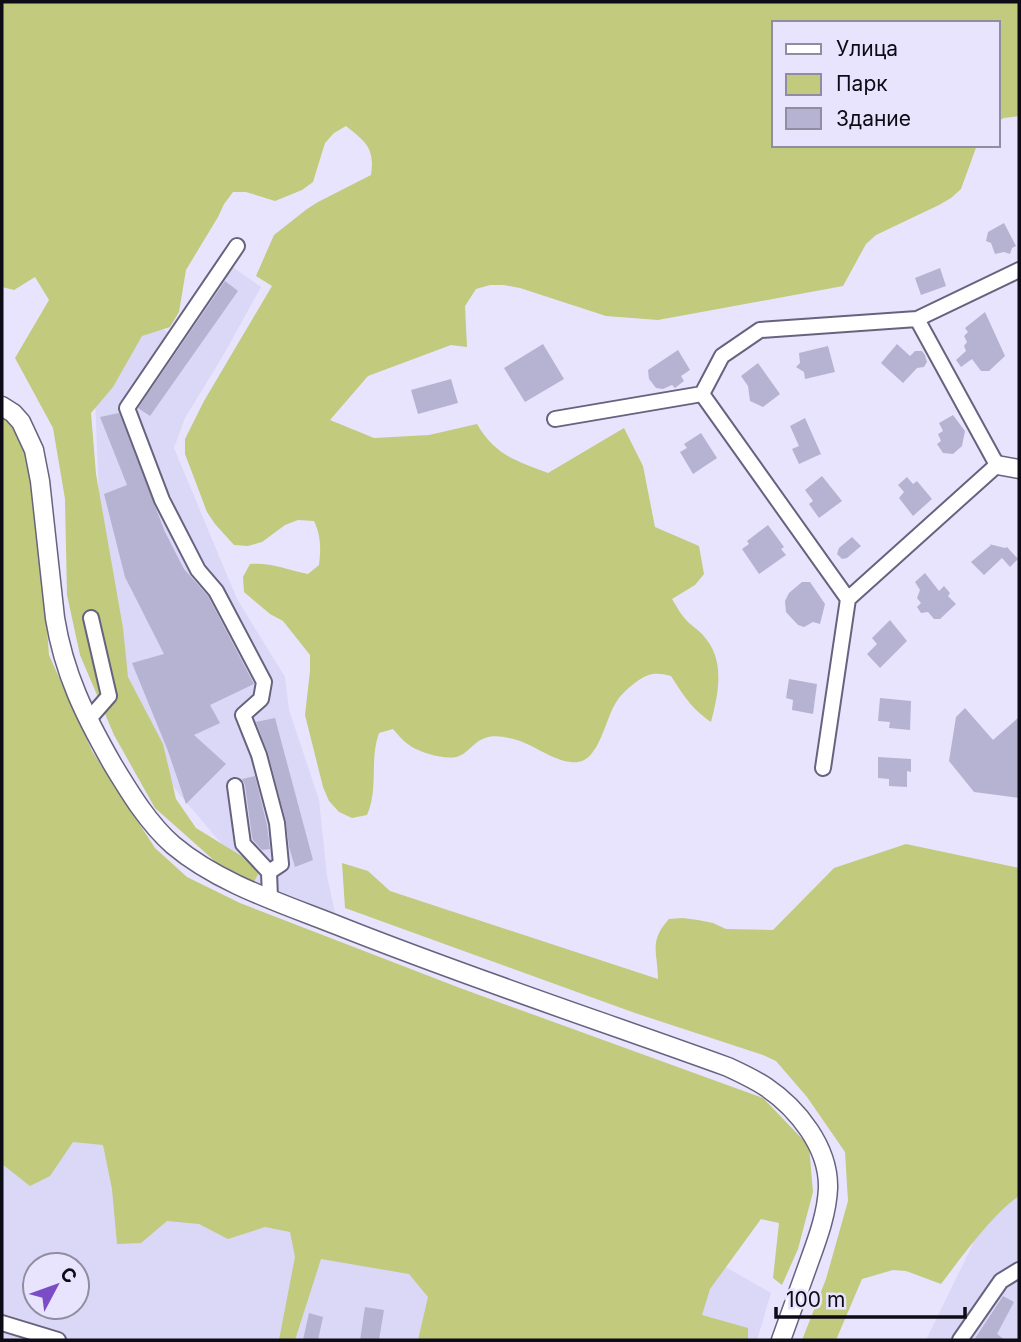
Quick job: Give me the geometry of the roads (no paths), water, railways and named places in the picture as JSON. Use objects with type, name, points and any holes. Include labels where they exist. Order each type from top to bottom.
[{"type":"main road","points":[[2,406],[21,422],[32,444],[40,481],[59,639],[71,681],[88,720],[118,774],[155,827],[172,844],[216,874],[270,898],[423,959],[728,1067],[776,1094],[796,1115],[815,1139],[826,1168],[828,1187],[824,1217],[781,1340]]},
{"type":"main road","points":[[997,465],[1019,469]]},
{"type":"street","points":[[237,246],[127,408],[162,499],[198,570],[216,591],[264,682],[261,699],[243,716],[259,755],[277,823],[281,863],[268,872]]},
{"type":"street","points":[[702,394],[722,356],[760,330],[918,319],[1019,270]]},
{"type":"street","points":[[823,768],[849,599],[997,465],[918,319]]},
{"type":"street","points":[[555,419],[702,394]]},
{"type":"street","points":[[702,394],[849,599]]},
{"type":"street","points":[[88,720],[109,696],[91,618]]},
{"type":"street","points":[[235,786],[243,844],[268,872],[270,898]]},
{"type":"street","points":[[960,1340],[1002,1280],[1019,1270]]},
{"type":"street","points":[[2,1322],[58,1340]]}]
